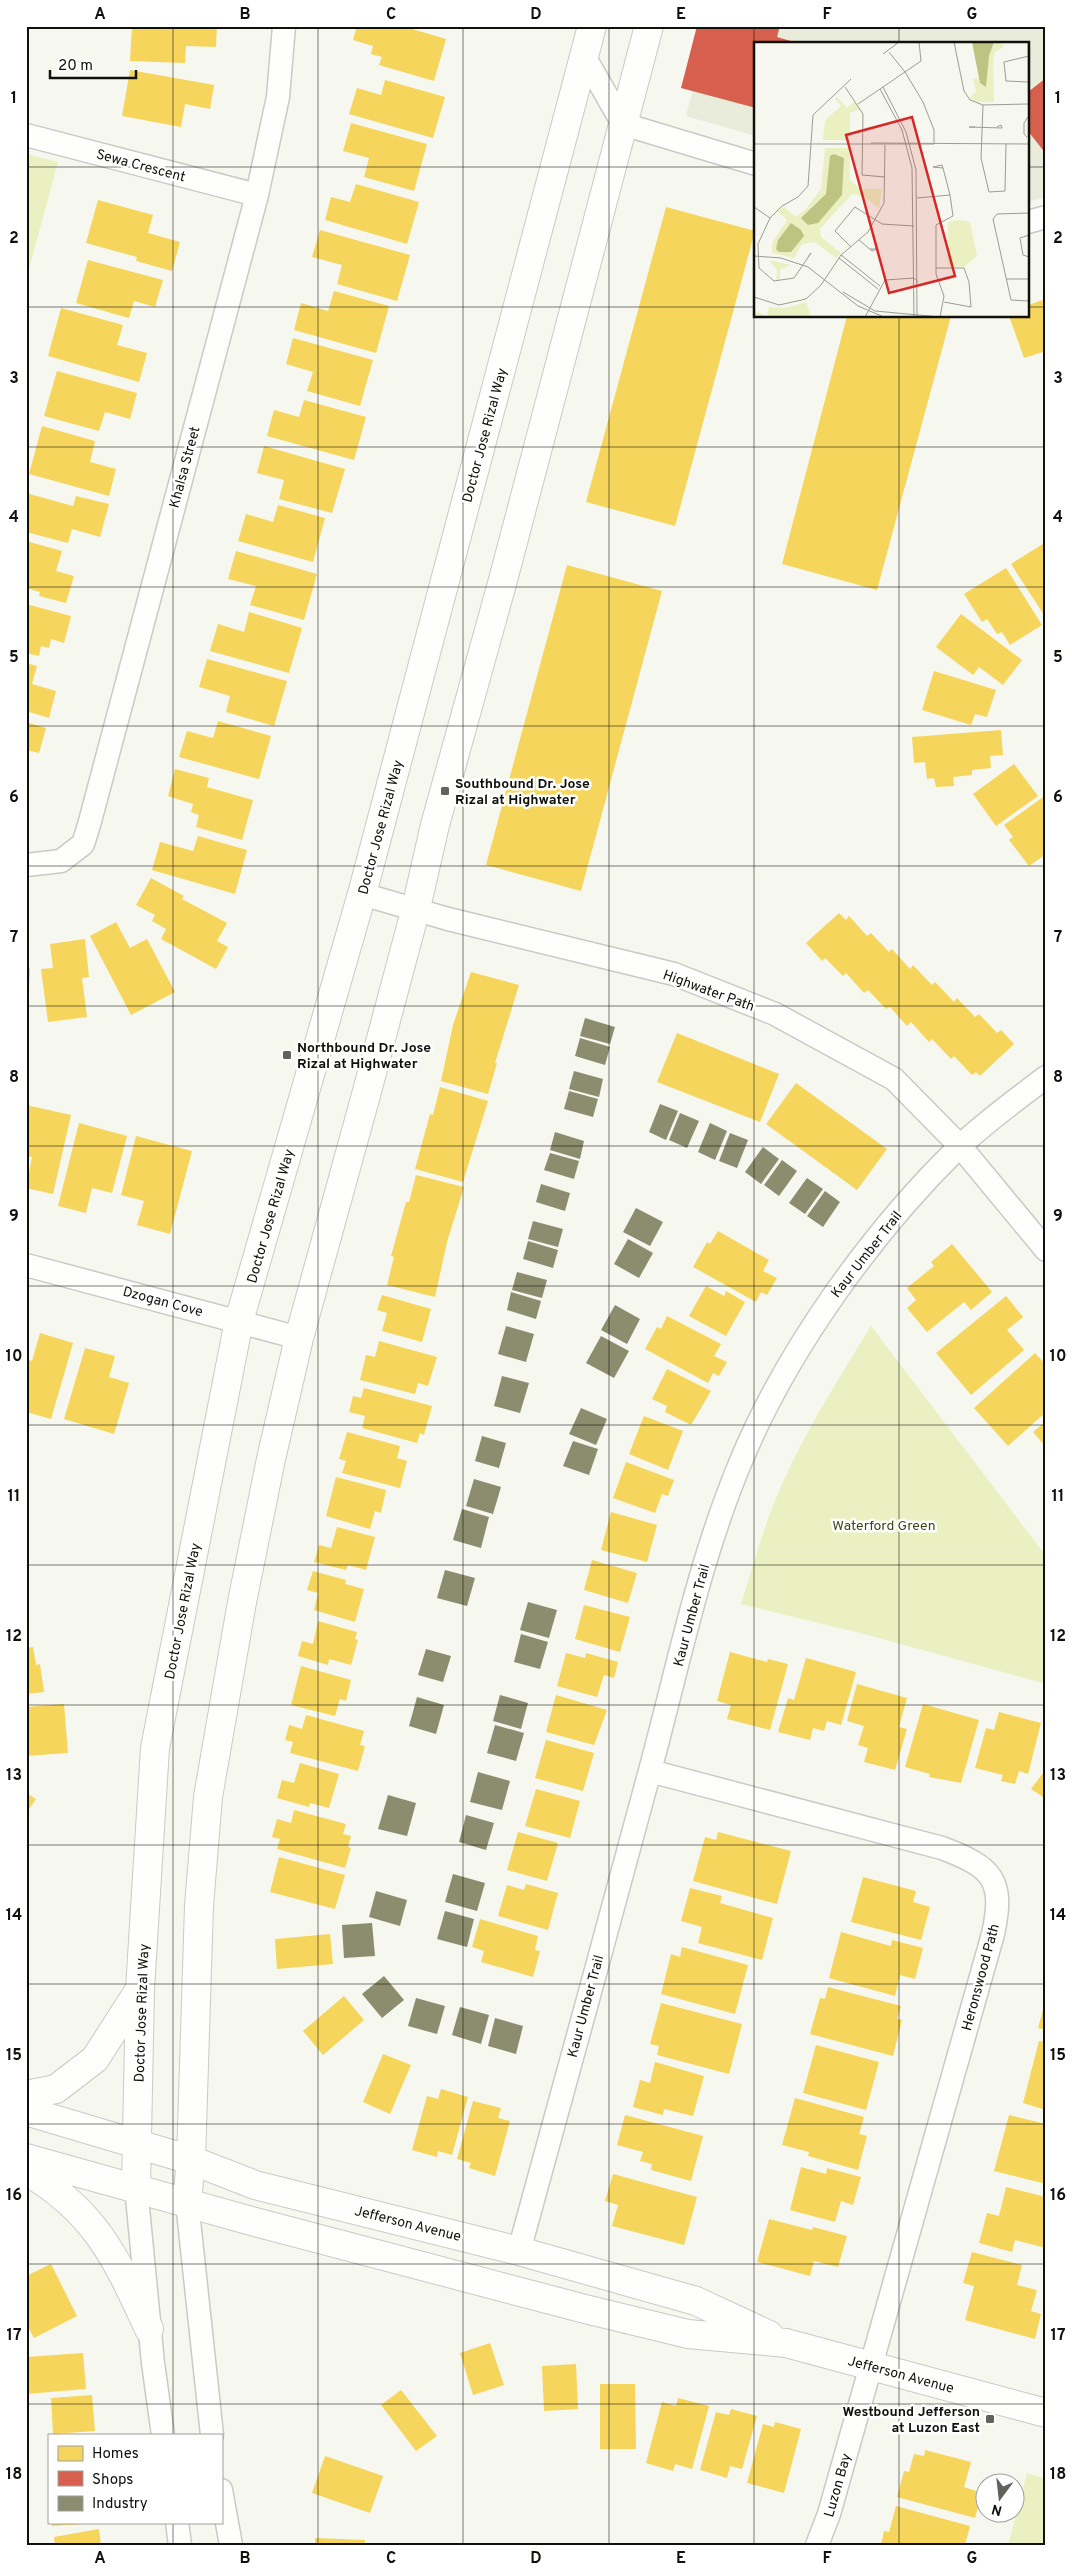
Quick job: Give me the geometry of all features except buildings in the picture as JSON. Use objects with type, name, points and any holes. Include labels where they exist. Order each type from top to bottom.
[{"type":"street","name":"Khalsa Street","points":[[26,864],[61,861],[83,844],[257,195],[278,97],[284,26]]},
{"type":"street","name":"Doctor Jose Rizal Way","points":[[163,2434],[149,2329],[136,2187],[140,1989],[155,1748],[239,1321],[362,894],[592,26]]},
{"type":"street","points":[[212,2434],[187,2202],[199,1906],[208,1797],[242,1602],[299,1338],[416,908],[435,825],[506,571],[650,26]]},
{"type":"street","points":[[584,56],[624,124],[754,163]]},
{"type":"street","name":"Sewa Crescent","points":[[26,135],[257,195]]},
{"type":"street","points":[[1030,221],[1046,217]]},
{"type":"street","name":"Highwater Path","points":[[362,894],[416,908],[458,922],[674,974],[775,1014],[894,1079],[960,1146],[1046,1250]]},
{"type":"street","name":"Kaur Umber Trail","points":[[520,2251],[707,1553],[741,1460],[779,1384],[838,1289],[913,1195],[960,1146],[1004,1108],[1046,1078]]},
{"type":"street","name":"Dzogan Cove","points":[[26,1265],[299,1338]]},
{"type":"street","name":"Heronswood Path","points":[[650,1771],[942,1848],[970,1859],[989,1872],[996,1892],[998,1911],[993,1934],[871,2366]]},
{"type":"street","points":[[26,2095],[56,2089],[95,2059],[140,1989]]},
{"type":"street","name":"Jefferson Avenue","points":[[26,2111],[190,2160],[255,2185],[520,2251],[696,2301],[786,2343],[1046,2413]]},
{"type":"street","name":"Jefferson Avenue","points":[[26,2158],[585,2309],[688,2334],[786,2343]]},
{"type":"street","points":[[26,2171],[48,2184],[92,2224],[117,2261],[149,2329]]},
{"type":"street","name":"Luzon Bay","points":[[817,2545],[829,2514],[871,2366]]},
{"type":"street","points":[[222,2496],[231,2545]]},
{"type":"street","points":[[176,2524],[180,2545]]},
{"type":"shaded area","points":[[710,26],[1046,26],[1046,197],[1030,201],[1030,42],[754,42],[754,135],[686,116]]},
{"type":"green space","points":[[26,154],[58,162],[26,280]]},
{"type":"green space","name":"Waterford Green","points":[[871,1326],[1046,1556],[1046,1684],[868,1635],[741,1604],[764,1530],[783,1482],[818,1414]]},
{"type":"green space","points":[[1027,2473],[1046,2479],[1046,2545],[1008,2545],[1014,2524],[1024,2524],[1024,2484]]},
{"type":"place","name":"Southbound Dr. Jose Rizal at Highwater","points":[[445,791]]},
{"type":"place","name":"Northbound Dr. Jose Rizal at Highwater","points":[[287,1055]]},
{"type":"place","name":"Westbound Jefferson at Luzon East","points":[[990,2419]]}]
